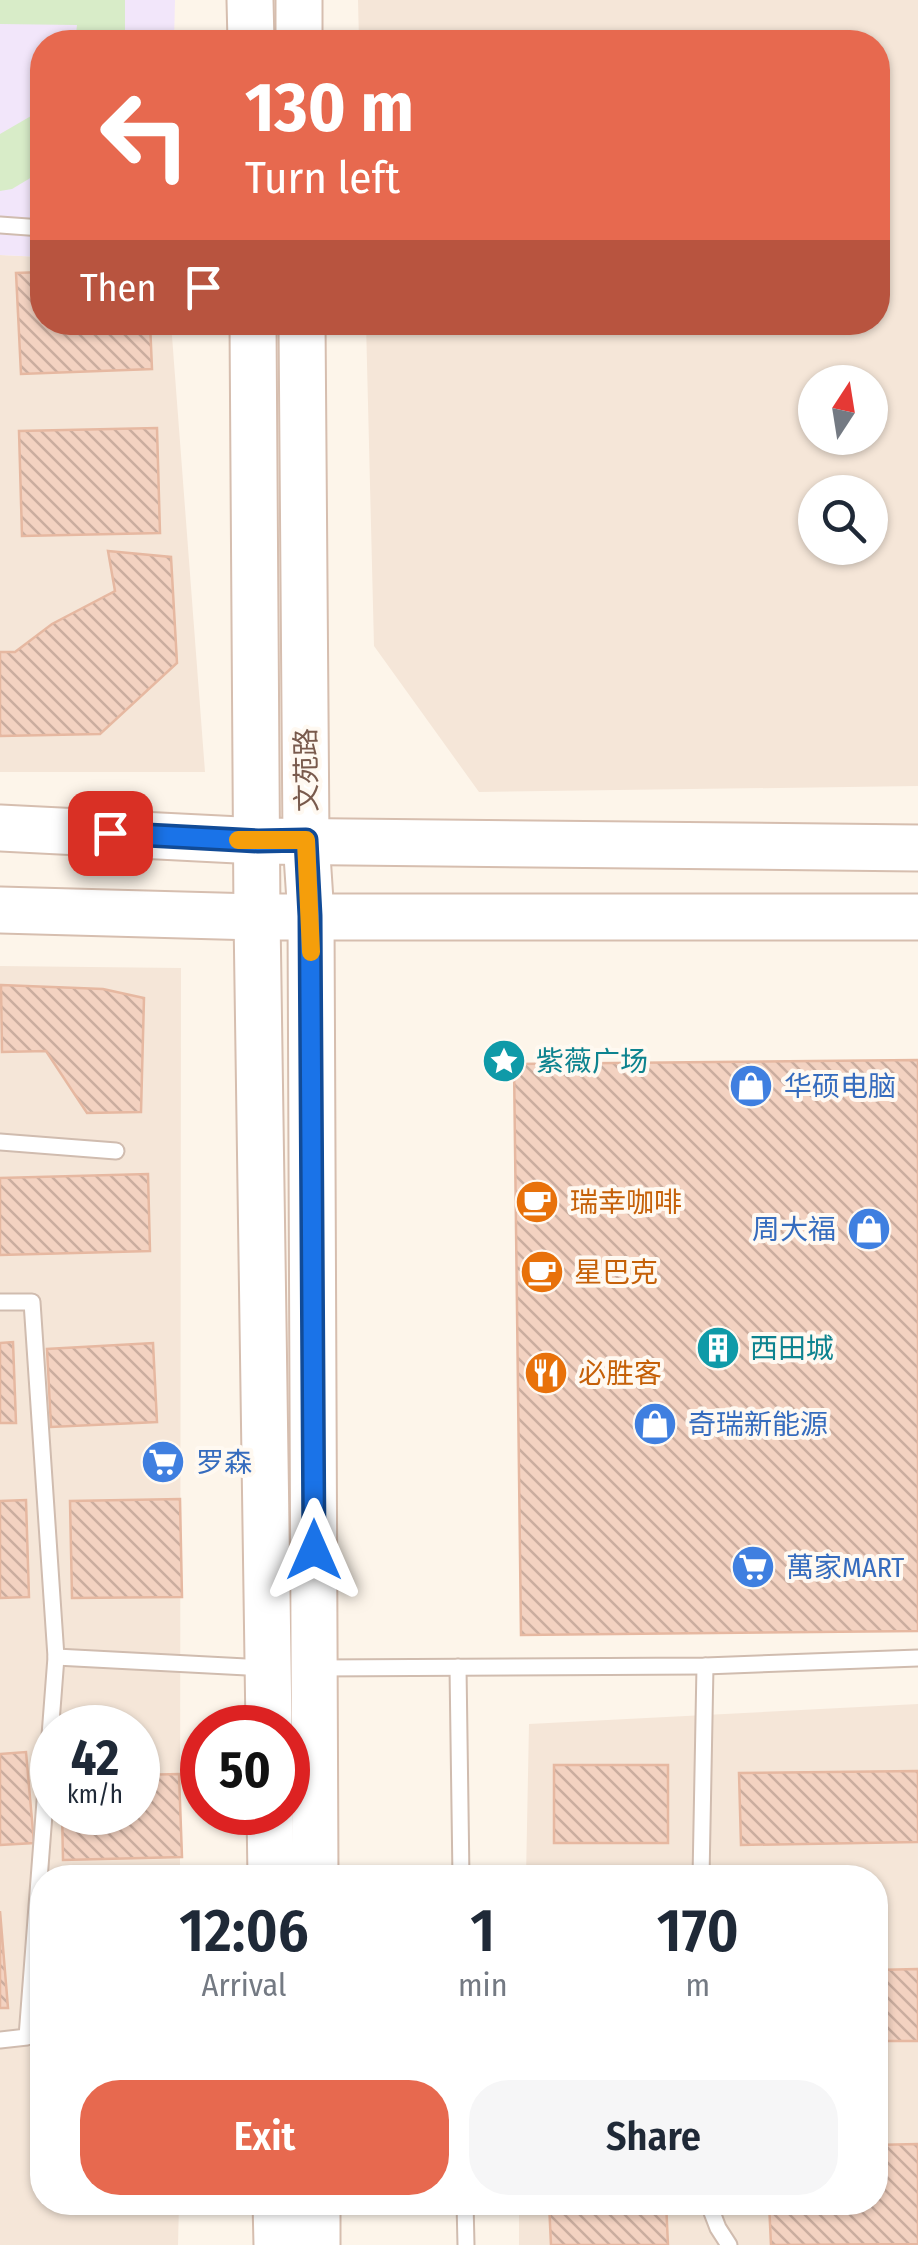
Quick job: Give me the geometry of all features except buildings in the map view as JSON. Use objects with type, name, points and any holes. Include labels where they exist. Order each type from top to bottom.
[{"type":"main road","points":[[250,0],[250,30]]},
{"type":"main road","points":[[299,0],[299,30]]},
{"type":"main road","name":"文苑路","points":[[253,335],[256,917],[291,1668],[314,1865]]},
{"type":"main road","name":"文苑路","points":[[277,1705],[291,1668],[310,916],[302,335]]},
{"type":"main road","points":[[0,828],[258,841],[918,848]]},
{"type":"main road","points":[[0,910],[256,917],[918,916]]},
{"type":"main road","points":[[270,1835],[271,1865]]},
{"type":"main road","points":[[276,2215],[277,2245]]},
{"type":"main road","points":[[316,2215],[317,2245]]},
{"type":"lane","points":[[0,224],[30,227]]},
{"type":"lane","points":[[0,1142],[116,1151]]},
{"type":"lane","points":[[0,1302],[32,1302],[56,1658],[40,1865]]},
{"type":"lane","points":[[56,1658],[291,1668],[705,1666],[918,1658]]},
{"type":"lane","points":[[701,1865],[705,1666]]},
{"type":"lane","points":[[458,1667],[461,1865]]},
{"type":"lane","points":[[0,2040],[27,2037],[30,1998]]},
{"type":"lane","points":[[466,2215],[466,2245]]},
{"type":"lane","points":[[713,2215],[729,2245]]},
{"type":"shaded area","points":[[0,0],[175,0],[174,30],[30,30],[30,256],[0,255]]},
{"type":"shaded area","points":[[358,0],[918,0],[918,786],[479,792],[374,646],[366,335],[890,335],[890,30],[359,30]]},
{"type":"shaded area","points":[[0,255],[30,256],[30,335],[172,335],[205,772],[0,772]]},
{"type":"shaded area","points":[[0,966],[181,968],[180,1865],[30,1865],[30,2215],[179,2215],[178,2245],[0,2245]]},
{"type":"shaded area","points":[[918,1704],[918,2245],[519,2245],[519,2215],[888,2215],[888,1865],[526,1865],[529,1724]]},
{"type":"green space","points":[[0,0],[125,0],[125,30],[0,24]]},
{"type":"green space","points":[[30,117],[30,178],[0,191],[0,134]]},
{"type":"slow traffic","points":[[238,840],[306,840],[311,952]]},
{"type":"place","name":"紫薇广场","points":[[504,1061]]},
{"type":"place","name":"华硕电脑","points":[[751,1086]]},
{"type":"place","name":"瑞幸咖啡","points":[[537,1202]]},
{"type":"place","name":"周大福","points":[[869,1229]]},
{"type":"place","name":"星巴克","points":[[542,1272]]},
{"type":"place","name":"西田城","points":[[718,1348]]},
{"type":"place","name":"必胜客","points":[[546,1373]]},
{"type":"place","name":"奇瑞新能源","points":[[655,1424]]},
{"type":"place","name":"罗森","points":[[163,1462]]},
{"type":"place","name":"萬家MART","points":[[753,1567]]},
{"type":"route","points":[[110,833],[306,840],[310,916],[314,1550]]}]
